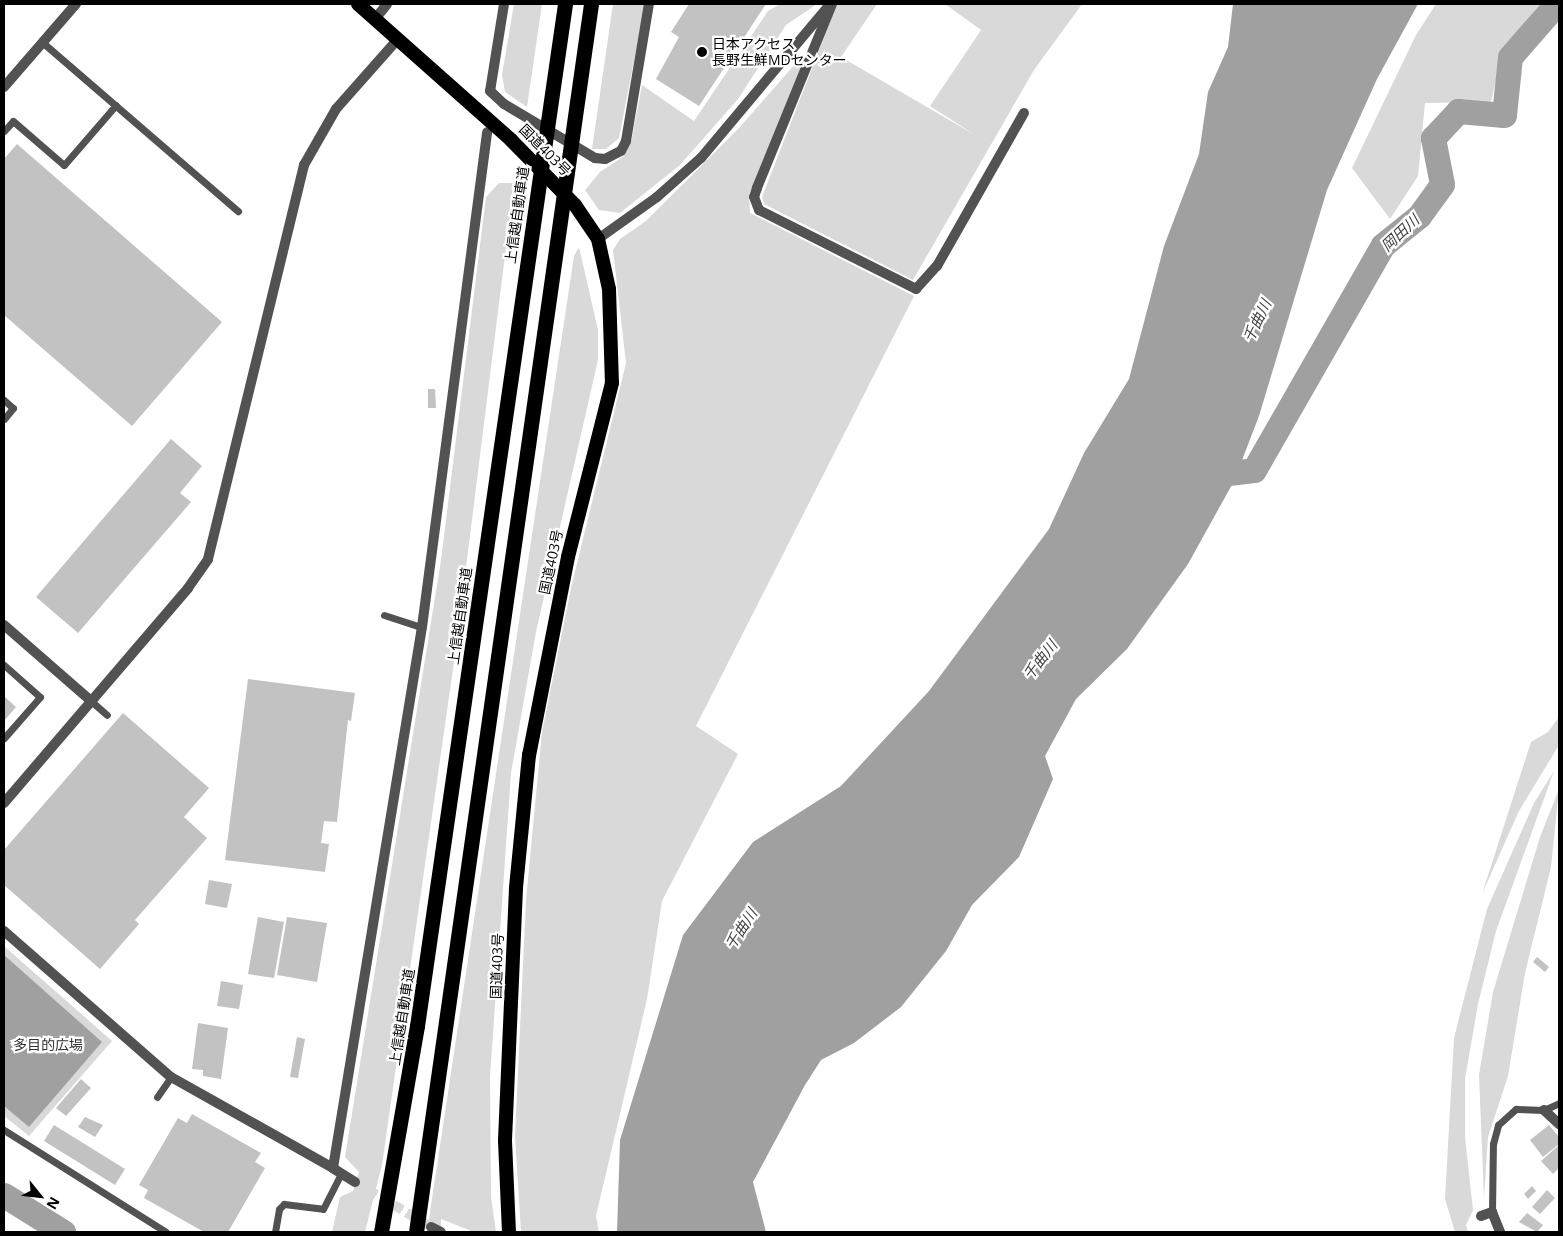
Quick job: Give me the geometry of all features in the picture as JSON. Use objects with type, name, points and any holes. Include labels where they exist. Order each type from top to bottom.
[{"type":"highway","name":"国道403号","points":[[358,4],[530,157],[575,205],[598,239],[609,289],[612,383],[568,557],[529,755],[516,888],[505,1141],[509,1232]]},
{"type":"highway","name":"上信越自動車道","points":[[381,1232],[419,1016],[565,4]]},
{"type":"highway","points":[[416,1232],[556,236],[591,4]]},
{"type":"street","points":[[4,87],[76,4]]},
{"type":"street","points":[[375,19],[388,4]]},
{"type":"street","points":[[504,4],[490,91],[504,104],[594,158],[604,159],[621,151],[626,141],[649,4]]},
{"type":"street","points":[[831,4],[757,188],[754,197],[759,210],[916,289],[937,266],[1024,113]]},
{"type":"street","points":[[598,239],[657,197],[701,158],[831,4]]},
{"type":"street","points":[[4,803],[188,588],[208,559],[304,165],[336,109],[398,39]]},
{"type":"street","points":[[337,1171],[422,627],[487,132]]},
{"type":"street","points":[[4,625],[91,702]]},
{"type":"street","points":[[4,931],[171,1077],[355,1182]]},
{"type":"street","points":[[1544,1110],[1559,1124]]},
{"type":"street","points":[[1481,1216],[1492,1212],[1500,1232]]},
{"type":"street","points":[[431,1227],[441,1232]]},
{"type":"lane","points":[[42,42],[238,211]]},
{"type":"lane","points":[[4,131],[13,120],[64,165],[116,105]]},
{"type":"lane","points":[[4,400],[13,408],[4,419]]},
{"type":"lane","points":[[384,615],[422,627]]},
{"type":"lane","points":[[4,665],[40,697],[4,738]]},
{"type":"lane","points":[[91,702],[107,715]]},
{"type":"lane","points":[[157,1097],[171,1077]]},
{"type":"lane","points":[[1492,1212],[1493,1144],[1498,1125],[1516,1110],[1544,1110],[1559,1104]]},
{"type":"lane","points":[[4,1130],[166,1232]]},
{"type":"lane","points":[[275,1232],[279,1209],[284,1204],[323,1209],[337,1171]]},
{"type":"green space","points":[[514,4],[542,4],[527,107],[505,92],[502,75]]},
{"type":"green space","points":[[613,4],[645,4],[619,138],[606,149],[592,149]]},
{"type":"green space","points":[[780,4],[817,4],[786,25],[738,99],[680,165],[620,213],[599,210],[585,190],[600,172],[624,156],[632,138],[642,85],[694,121],[768,11]]},
{"type":"green space","points":[[837,4],[877,4],[841,57],[975,135],[930,106],[981,30],[945,4],[1082,4],[1034,70],[913,280],[764,204],[762,197]]},
{"type":"green space","points":[[1436,4],[1540,4],[1503,49],[1491,102],[1425,103],[1418,176],[1390,219],[1352,168],[1416,35]]},
{"type":"green space","points":[[803,55],[806,61],[749,194],[750,213],[914,296],[696,726],[738,754],[662,901],[647,999],[596,1216],[599,1232],[521,1232],[515,1136],[526,900],[542,732],[571,588],[626,363],[613,250],[620,239],[646,221],[740,127]]},
{"type":"green space","points":[[499,183],[514,183],[456,648],[382,1165],[365,1232],[332,1232],[340,1197],[353,1191],[359,1172],[345,1157],[441,560],[486,197]]},
{"type":"green space","points":[[579,247],[598,330],[598,360],[536,632],[511,773],[490,1077],[491,1197],[496,1232],[474,1232],[441,1219],[441,1232],[427,1232],[574,256]]},
{"type":"green space","points":[[1559,717],[1559,745],[1519,811],[1482,894],[1531,742],[1548,732]]},
{"type":"green space","points":[[1554,771],[1496,931],[1478,1004],[1465,1079],[1465,1137],[1473,1210],[1466,1225],[1468,1232],[1455,1232],[1445,1199],[1454,1038],[1487,909],[1534,803]]},
{"type":"green space","points":[[1559,789],[1551,867],[1525,973],[1508,1076],[1488,1137],[1484,1199],[1479,1075],[1493,992],[1540,837]]},
{"type":"green space","name":"多目的広場","points":[[4,946],[112,1041],[29,1136],[4,1116]]},
{"type":"water","name":"千曲川","points":[[1233,4],[1418,4],[1377,79],[1327,190],[1259,416],[1234,481],[1188,564],[1127,649],[1076,699],[1045,756],[1053,779],[1019,857],[972,905],[946,951],[901,1007],[854,1043],[821,1060],[805,1085],[753,1182],[766,1232],[617,1232],[620,1140],[683,935],[753,842],[841,786],[929,691],[1049,529],[1084,453],[1129,379],[1164,246],[1199,154],[1208,92],[1228,47]]},
{"type":"water","name":"多目的広場","points":[[4,955],[102,1042],[29,1127],[4,1106]]},
{"type":"building","name":"日本アクセス 長野生鮮MDセンター","points":[[689,4],[766,4],[699,106],[656,79],[679,37],[671,32]]},
{"type":"building","points":[[17,144],[222,322],[132,426],[4,315],[4,159]]},
{"type":"building","points":[[428,389],[435,389],[436,408],[428,408]]},
{"type":"building","points":[[171,439],[202,466],[180,493],[191,502],[78,633],[36,597]]},
{"type":"building","points":[[248,679],[355,693],[351,721],[348,720],[337,822],[324,821],[321,843],[329,844],[325,872],[225,860]]},
{"type":"building","points":[[4,696],[16,707],[4,721]]},
{"type":"building","points":[[123,713],[209,788],[184,817],[207,838],[135,920],[139,924],[100,969],[4,885],[4,850]]},
{"type":"building","points":[[209,880],[232,884],[227,908],[205,904]]},
{"type":"building","points":[[258,917],[284,922],[274,978],[248,974]]},
{"type":"building","points":[[287,917],[327,923],[317,982],[277,975]]},
{"type":"building","points":[[1537,957],[1549,967],[1545,972],[1533,962]]},
{"type":"building","points":[[221,981],[243,985],[239,1009],[217,1006]]},
{"type":"building","points":[[198,1023],[228,1028],[221,1079],[203,1076],[203,1070],[192,1069]]},
{"type":"building","points":[[297,1037],[305,1039],[298,1078],[290,1077]]},
{"type":"building","points":[[81,1079],[91,1088],[66,1116],[56,1108]]},
{"type":"building","points":[[192,1114],[261,1153],[255,1162],[265,1168],[228,1232],[204,1232],[144,1198],[148,1190],[139,1185],[178,1118],[187,1123]]},
{"type":"building","points":[[85,1117],[103,1125],[95,1137],[78,1127]]},
{"type":"building","points":[[54,1125],[125,1169],[115,1185],[44,1141]]},
{"type":"building","points":[[1549,1125],[1559,1137],[1559,1144],[1543,1157],[1530,1140]]},
{"type":"building","points":[[1559,1145],[1559,1168],[1553,1174],[1541,1161]]},
{"type":"building","points":[[1532,1186],[1536,1191],[1528,1199],[1524,1194]]},
{"type":"building","points":[[1547,1190],[1555,1198],[1540,1214],[1532,1207]]},
{"type":"building","points":[[1527,1213],[1543,1225],[1537,1232],[1519,1222]]},
{"type":"waterway","name":"岡田川","points":[[1203,476],[1254,470],[1383,245],[1419,216],[1442,184],[1433,138],[1458,111],[1504,115],[1510,57],[1556,4]]},
{"type":"waterway","points":[[4,1195],[63,1232]]},
{"type":"tunnel","points":[[355,1182],[431,1227]]},
{"type":"place","name":"日本アクセス 長野生鮮MDセンター","points":[[702,52]]}]
